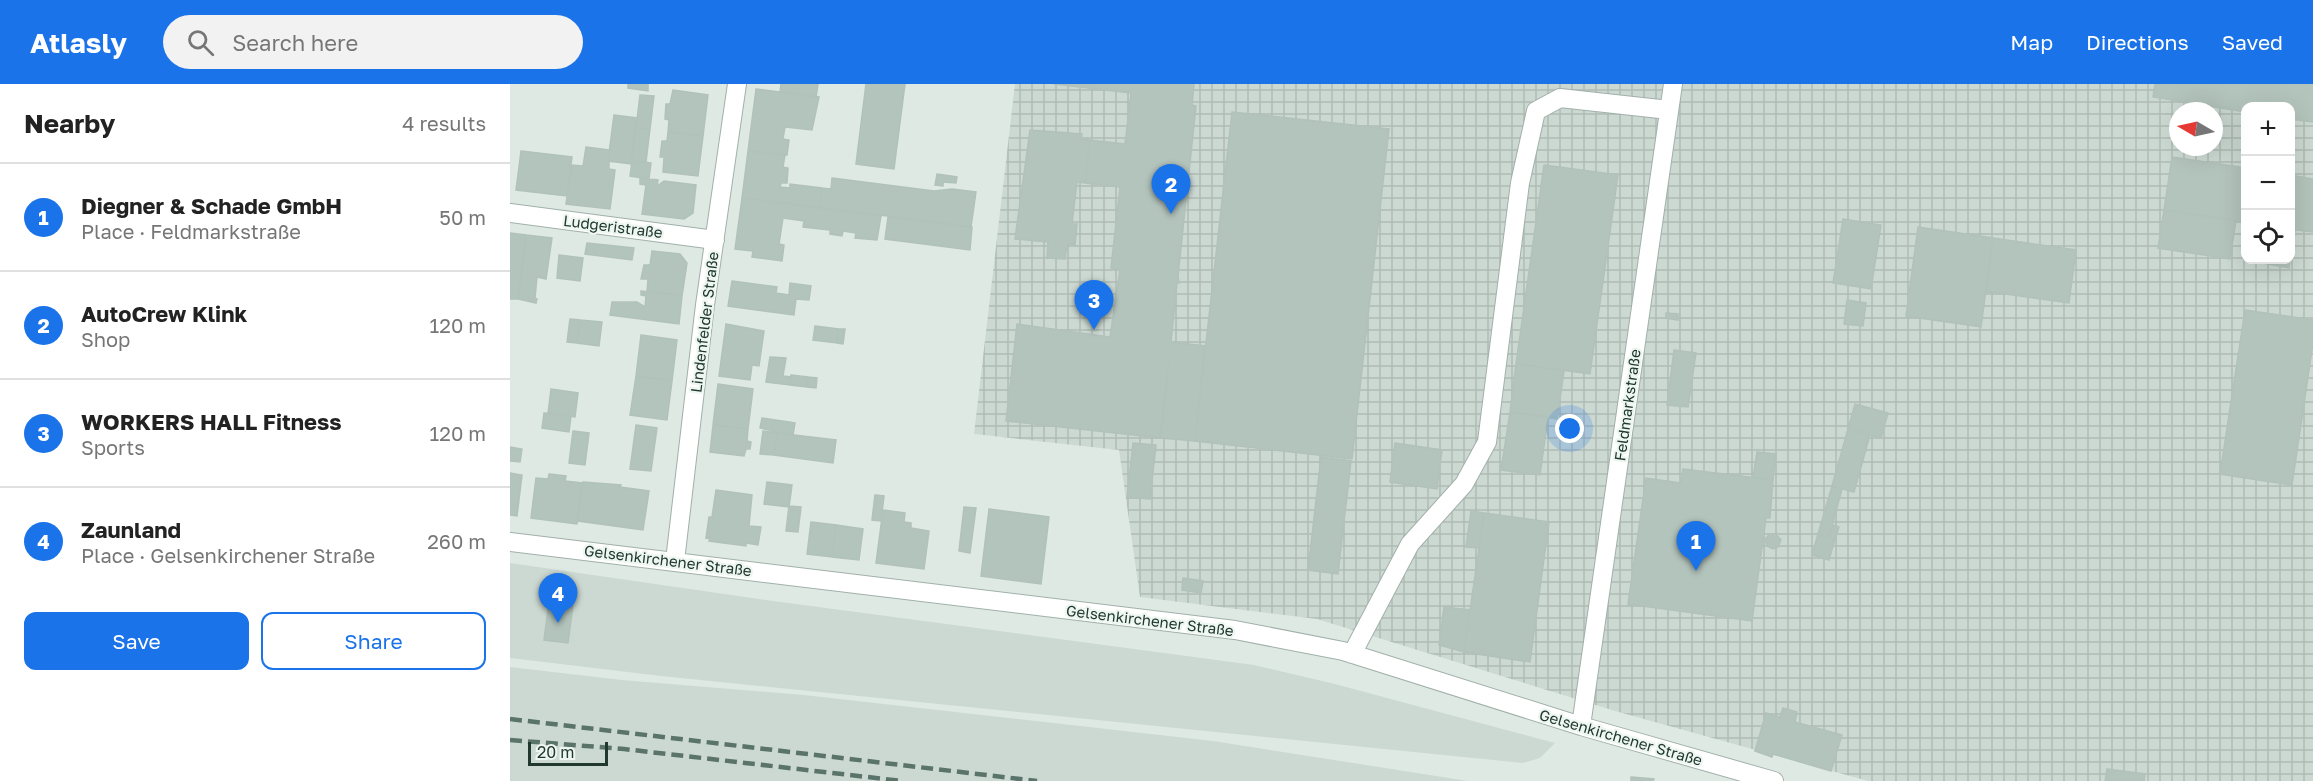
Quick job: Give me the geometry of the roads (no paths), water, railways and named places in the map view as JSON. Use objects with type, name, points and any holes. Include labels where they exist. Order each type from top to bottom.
[{"type":"street","name":"Lindenfelder Straße","points":[[675,561],[705,305],[737,84]]},
{"type":"street","name":"Feldmarkstraße","points":[[1581,726],[1673,84]]},
{"type":"street","points":[[1352,654],[1410,544],[1464,484],[1487,442],[1520,183],[1536,111],[1560,98],[1669,110]]},
{"type":"street","name":"Ludgeristraße","points":[[510,213],[715,240]]},
{"type":"street","name":"Gelsenkirchener Straße","points":[[510,542],[1235,630],[1352,654],[1581,726],[1774,781]]},
{"type":"railway","points":[[510,719],[1037,781]]},
{"type":"railway","points":[[510,740],[624,749],[902,781]]},
{"type":"place","name":"AutoCrew Klink","points":[[1171,214]]},
{"type":"place","name":"WORKERS HALL Fitness","points":[[1094,330]]},
{"type":"place","name":"Diegner & Schade GmbH","points":[[1696,571]]},
{"type":"place","name":"Zaunland","points":[[558,623]]}]
